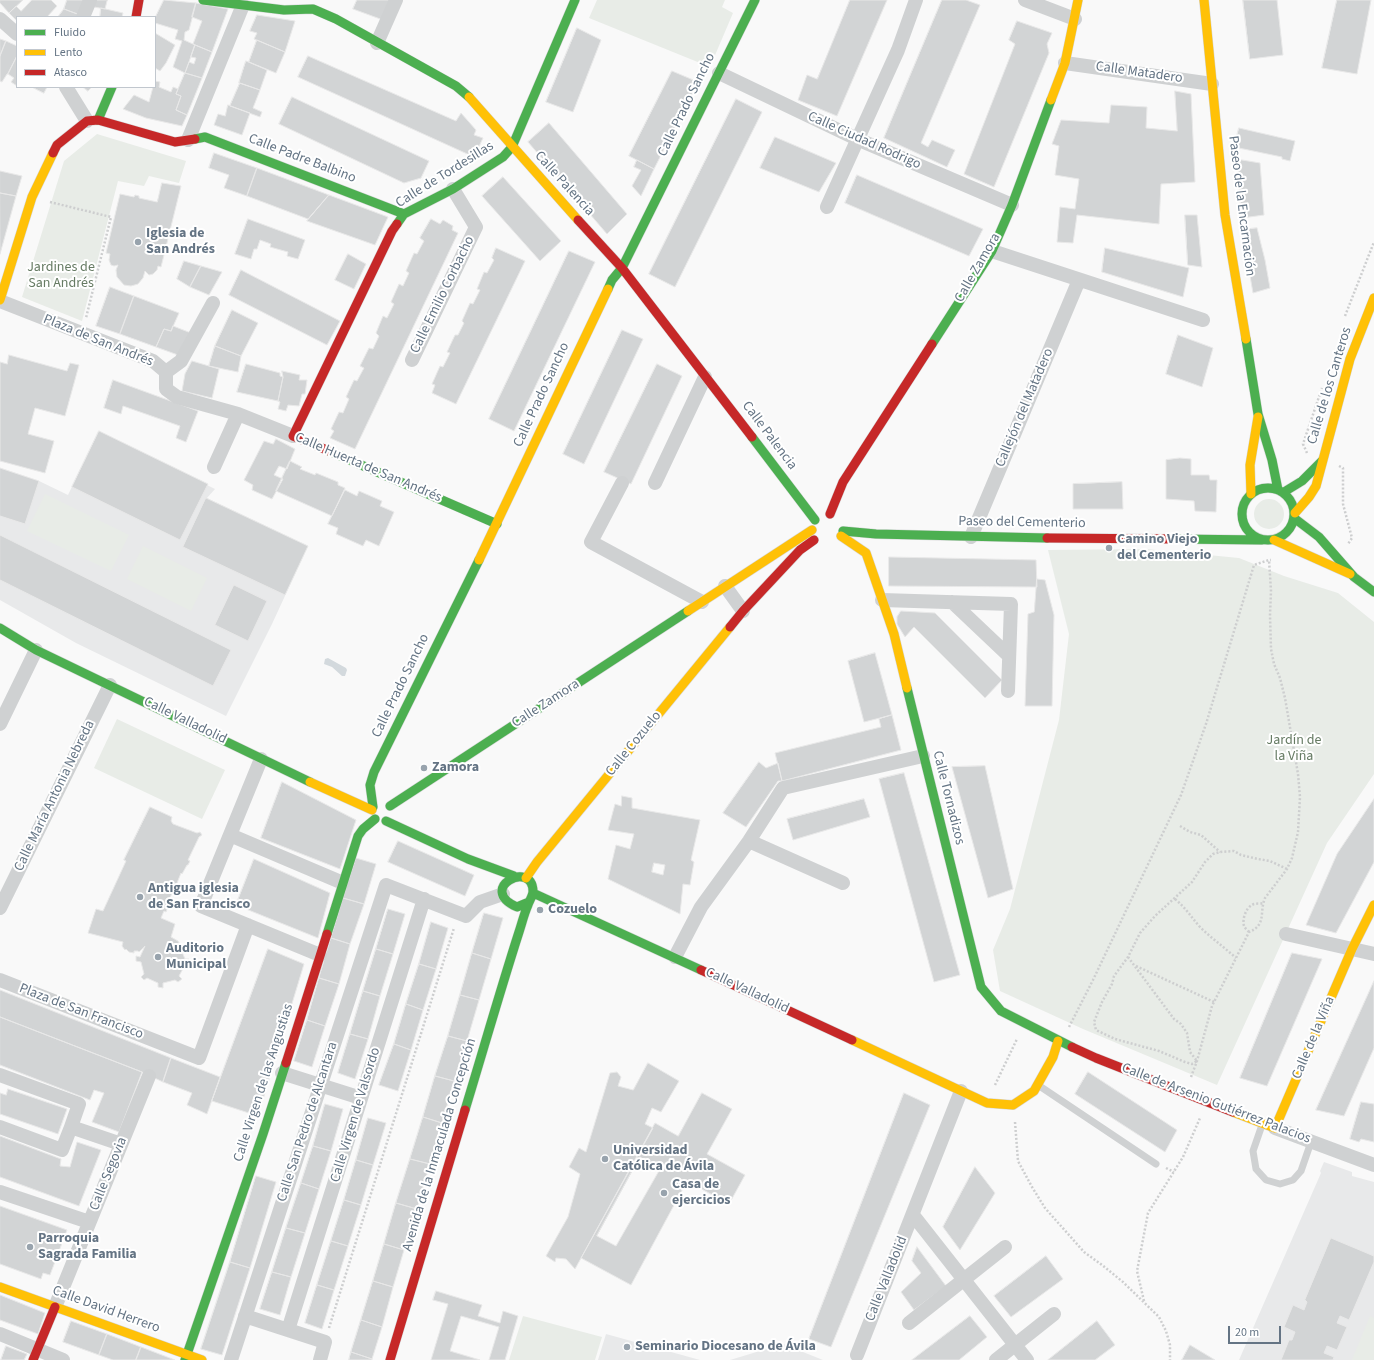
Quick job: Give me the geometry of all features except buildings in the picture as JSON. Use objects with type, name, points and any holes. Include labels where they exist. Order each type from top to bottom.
[{"type":"street","points":[[84,16],[90,0]]},
{"type":"street","points":[[136,16],[139,0]]},
{"type":"street","name":"Calle Palencia","points":[[203,0],[284,10],[312,5],[376,43],[456,86],[472,100],[512,147],[622,268],[815,520]]},
{"type":"street","points":[[376,43],[396,0]]},
{"type":"street","name":"Calle de Tordesillas","points":[[294,436],[392,231],[404,214],[453,188],[503,157],[512,147],[575,0]]},
{"type":"street","name":"Calle Prado Sancho","points":[[373,808],[370,785],[374,772],[497,524],[612,280],[622,268],[755,0]]},
{"type":"street","points":[[827,207],[898,50],[916,0]]},
{"type":"street","points":[[1025,0],[1075,19]]},
{"type":"street","name":"Calle Zamora","points":[[830,514],[843,482],[992,251],[1012,205],[1065,63],[1078,0]]},
{"type":"street","name":"Paseo de la Encarnación","points":[[1204,0],[1225,215],[1258,414],[1281,491]]},
{"type":"street","points":[[67,88],[93,121],[175,142],[188,140],[243,5]]},
{"type":"street","points":[[0,19],[16,33]]},
{"type":"street","name":"Calle Matadero","points":[[1065,63],[1212,84]]},
{"type":"street","name":"Calle Ciudad Rodrigo","points":[[719,73],[857,139],[1012,205]]},
{"type":"street","points":[[93,121],[111,88]]},
{"type":"street","name":"Plaza de San Andrés","points":[[93,121],[57,145],[32,197],[4,272],[0,300],[153,361],[166,372],[166,389],[177,397]]},
{"type":"street","name":"Calle Padre Balbino","points":[[188,140],[205,137],[404,214]]},
{"type":"street","name":"Calle Emilio Corbacho","points":[[412,360],[476,227],[453,188]]},
{"type":"street","points":[[992,251],[1203,320]]},
{"type":"street","name":"Callejón del Matadero","points":[[971,537],[1079,280]]},
{"type":"street","name":"Calle de los Canteros","points":[[1295,516],[1316,486],[1350,359],[1374,298]]},
{"type":"street","points":[[166,372],[181,361],[213,303]]},
{"type":"street","points":[[655,484],[705,377]]},
{"type":"street","name":"Calle Huerta de San Andrés","points":[[177,397],[238,414],[294,436],[497,524]]},
{"type":"street","points":[[214,467],[238,414]]},
{"type":"street","name":"Paseo de la Encarnación","points":[[1251,494],[1248,480],[1249,467],[1258,414]]},
{"type":"street","name":"Calle de los Canteros","points":[[1281,491],[1302,481],[1323,460]]},
{"type":"street","points":[[622,483],[591,542],[702,602]]},
{"type":"street","points":[[1271,488],[1281,491],[1291,502],[1295,516],[1292,526],[1281,537],[1268,540],[1255,537],[1244,525],[1242,517],[1243,504],[1251,494],[1257,490],[1271,488]]},
{"type":"street","points":[[824,544],[814,535],[815,520],[821,514],[830,514],[840,520],[842,533],[834,543]]},
{"type":"street","name":"Paseo del Cementerio","points":[[1295,516],[1309,527],[1353,575],[1374,592]]},
{"type":"street","points":[[1231,524],[1242,517]]},
{"type":"street","name":"Paseo del Cementerio","points":[[1201,540],[1220,530]]},
{"type":"street","name":"Paseo del Cementerio","points":[[842,533],[971,537],[1268,540],[1353,575]]},
{"type":"street","name":"Calle Tornadizos","points":[[842,533],[866,554],[894,634],[981,987],[1001,1011],[1058,1041]]},
{"type":"street","name":"Calle Zamora","points":[[390,806],[725,586],[814,535]]},
{"type":"street","name":"Calle Cozuelo","points":[[526,878],[537,862],[743,612],[814,535]]},
{"type":"street","points":[[725,586],[743,612]]},
{"type":"street","points":[[882,600],[1011,604],[1008,691]]},
{"type":"street","points":[[952,602],[1010,656]]},
{"type":"street","name":"Calle Valladolid","points":[[0,628],[36,650],[343,798],[373,808]]},
{"type":"street","points":[[0,724],[36,650]]},
{"type":"street","name":"Calle María Antonia Nebreda","points":[[0,908],[110,685]]},
{"type":"street","points":[[675,957],[701,908],[749,841],[783,788],[923,756]]},
{"type":"street","points":[[261,758],[201,906],[320,956]]},
{"type":"street","points":[[378,802],[385,802],[390,806],[392,812],[388,819],[380,822],[372,815],[373,808],[378,802]]},
{"type":"street","name":"Calle Virgen de las Angustias","points":[[186,1357],[263,1134],[358,836],[363,829],[375,819]]},
{"type":"street","points":[[388,819],[409,831],[468,859],[514,876],[526,878],[532,884],[533,893],[529,902],[517,906],[508,903],[499,886],[468,859]]},
{"type":"street","points":[[230,835],[343,883]]},
{"type":"street","points":[[749,841],[843,883]]},
{"type":"street","points":[[424,900],[466,916],[499,886],[514,876]]},
{"type":"street","name":"Calle San Pedro de Alcantara","points":[[231,1360],[386,885],[424,900]]},
{"type":"street","name":"Calle Valladolid","points":[[533,893],[675,957],[987,1102],[1013,1105],[1034,1091],[1053,1057],[1058,1041]]},
{"type":"street","name":"Calle Virgen de Valsordo","points":[[288,1330],[424,900]]},
{"type":"street","name":"Avenida de la Inmaculada Concepción","points":[[390,1360],[529,902]]},
{"type":"street","name":"Calle de la Viña","points":[[1269,1125],[1374,905]]},
{"type":"street","name":"Avenida de la Inmaculada Concepción","points":[[517,906],[517,938]]},
{"type":"street","name":"Plaza de San Francisco","points":[[0,980],[160,1048],[199,1058],[248,925]]},
{"type":"street","points":[[1286,934],[1374,954]]},
{"type":"street","name":"Calle de Arsenio Gutiérrez Palacios","points":[[1058,1041],[1096,1058],[1374,1165]]},
{"type":"street","points":[[282,1073],[361,1098]]},
{"type":"street","points":[[0,1075],[79,1104],[62,1150],[0,1127]]},
{"type":"street","name":"Calle Segovia","points":[[35,1355],[149,1076]]},
{"type":"street","name":"Calle Valladolid","points":[[857,1355],[961,1091]]},
{"type":"street","points":[[71,1127],[122,1144]]},
{"type":"street","points":[[0,1192],[89,1222]]},
{"type":"street","points":[[913,1215],[1027,1360]]},
{"type":"street","points":[[909,1323],[1005,1247]]},
{"type":"street","name":"Calle David Herrero","points":[[0,1286],[186,1357],[202,1360]]},
{"type":"street","points":[[996,1360],[1054,1314]]},
{"type":"street","points":[[245,1316],[325,1342],[320,1360]]},
{"type":"street","points":[[0,1334],[35,1355],[63,1360]]},
{"type":"lane","points":[[1038,1085],[1156,1164]]},
{"type":"lane","points":[[1269,1125],[1253,1151],[1256,1169],[1266,1180],[1280,1184],[1293,1180],[1301,1171],[1311,1142]]},
{"type":"path","points":[[32,197],[111,217],[82,333]]},
{"type":"path","points":[[1345,317],[1374,242]]},
{"type":"path","points":[[1323,384],[1303,444],[1305,452],[1311,456],[1343,468],[1344,504],[1352,538],[1339,558]]},
{"type":"path","points":[[1184,1092],[1198,1061],[1214,1002],[1248,932],[1256,929],[1260,922],[1265,898],[1287,869],[1292,858],[1298,832],[1300,798],[1298,774],[1285,698],[1280,678],[1274,664],[1271,649],[1271,580],[1268,540]]},
{"type":"path","points":[[1062,1026],[1069,1028],[1097,973],[1181,795],[1206,724],[1254,565],[1269,560],[1277,562]]},
{"type":"path","points":[[1180,826],[1190,832],[1201,835],[1220,852]]},
{"type":"path","points":[[1198,1061],[1192,1064],[1185,1062],[1159,1051],[1115,1039],[1096,1030],[1094,1022],[1102,1002],[1112,984],[1114,976],[1128,957],[1135,940],[1143,929],[1192,882],[1205,862],[1213,854],[1234,850],[1241,855],[1258,860],[1270,861],[1287,869]]},
{"type":"path","points":[[1175,899],[1212,938],[1225,947],[1236,958]]},
{"type":"path","points":[[1248,932],[1244,926],[1245,913],[1252,905],[1263,903]]},
{"type":"path","points":[[325,1342],[459,914]]},
{"type":"path","points":[[1128,957],[1174,1019],[1181,1024],[1188,1033],[1190,1052],[1198,1061]]},
{"type":"path","points":[[1135,966],[1214,1002]]},
{"type":"path","points":[[987,1102],[1024,1023]]},
{"type":"path","points":[[1144,1303],[1137,1271],[1148,1214],[1183,1157],[1208,1101]]},
{"type":"path","points":[[1009,1121],[1014,1120],[1018,1160],[1045,1208],[1084,1252],[1102,1265],[1159,1317],[1166,1331],[1170,1345],[1170,1360]]},
{"type":"shaded area","points":[[99,431],[215,489],[207,498],[308,546],[272,624],[226,716],[76,643],[0,600],[0,468],[39,481],[68,495]]},
{"type":"shaded area","points":[[328,658],[346,668],[347,670],[345,676],[342,676],[332,667],[324,664],[325,659]]},
{"type":"shaded area","points":[[1324,1162],[1352,1172],[1352,1176],[1374,1182],[1374,1360],[1239,1360],[1321,1173],[1320,1171]]},
{"type":"shaded area","name":"Seminario Diocesano de Ávila","points":[[606,1334],[700,1360],[598,1360]]},
{"type":"shaded area","name":"Seminario Diocesano de Ávila","points":[[783,1344],[823,1360],[730,1360]]},
{"type":"green space","points":[[597,0],[725,0],[722,7],[733,13],[710,67],[589,18]]},
{"type":"green space","name":"Jardines de San Andrés","points":[[97,134],[186,161],[179,183],[149,176],[144,186],[118,181],[82,321],[22,297],[64,161]]},
{"type":"green space","points":[[45,494],[129,535],[111,571],[27,531]]},
{"type":"green space","points":[[1269,499],[1280,503],[1284,514],[1280,525],[1269,529],[1258,525],[1254,514],[1258,503]]},
{"type":"green space","points":[[143,546],[207,578],[191,611],[127,579]]},
{"type":"green space","name":"Jardín de la Viña","points":[[1146,549],[1239,558],[1284,576],[1338,593],[1374,622],[1374,774],[1327,843],[1217,1085],[1083,1029],[1000,991],[993,950],[1010,909],[1059,720],[1069,634],[1048,550]]},
{"type":"green space","points":[[117,719],[225,770],[202,819],[94,768]]},
{"type":"green space","points":[[523,1316],[602,1337],[595,1360],[509,1360]]},
{"type":"green space","points":[[1370,1316],[1374,1318],[1374,1360],[1352,1360]]},
{"type":"traffic: fast","points":[[203,0],[284,10],[313,9],[336,19],[456,86],[469,97]]},
{"type":"traffic: fast","points":[[397,224],[404,214],[453,189],[503,157],[512,147],[575,0]]},
{"type":"traffic: fast","points":[[608,289],[612,280],[622,268],[755,0]]},
{"type":"traffic: fast","points":[[98,120],[112,88]]},
{"type":"traffic: fast","points":[[932,344],[992,251],[1012,205],[1051,100]]},
{"type":"traffic: fast","points":[[195,139],[205,137],[404,214]]},
{"type":"traffic: fast","points":[[1246,339],[1258,414],[1272,460],[1278,490]]},
{"type":"traffic: fast","points":[[752,437],[815,520]]},
{"type":"traffic: fast","points":[[329,451],[497,524]]},
{"type":"traffic: fast","points":[[1284,492],[1302,481],[1322,461]]},
{"type":"traffic: fast","points":[[1263,488],[1273,488],[1287,495],[1294,509],[1294,514],[1294,519],[1287,533],[1273,540],[1263,540],[1253,536],[1246,529],[1242,519],[1242,509],[1246,499],[1253,492],[1263,488]]},
{"type":"traffic: fast","points":[[1294,518],[1319,537],[1354,577],[1374,592]]},
{"type":"traffic: fast","points":[[843,531],[876,534],[1047,538]]},
{"type":"traffic: fast","points":[[1176,539],[1262,540]]},
{"type":"traffic: fast","points":[[373,807],[370,785],[374,772],[479,560]]},
{"type":"traffic: fast","points":[[390,806],[688,611]]},
{"type":"traffic: fast","points":[[0,628],[36,650],[310,782]]},
{"type":"traffic: fast","points":[[907,688],[981,987],[1001,1011],[1072,1047]]},
{"type":"traffic: fast","points":[[327,934],[358,836],[363,829],[375,819]]},
{"type":"traffic: fast","points":[[386,821],[468,859],[514,876]]},
{"type":"traffic: fast","points":[[465,1110],[525,912],[533,893],[530,882],[524,877],[517,877],[509,880],[504,886],[502,892],[506,900],[517,907],[529,902]]},
{"type":"traffic: fast","points":[[533,893],[701,970]]},
{"type":"traffic: fast","points":[[185,1360],[286,1063]]},
{"type":"traffic: slow","points":[[1051,100],[1065,63],[1078,0]]},
{"type":"traffic: slow","points":[[1204,0],[1225,215],[1246,339]]},
{"type":"traffic: slow","points":[[469,97],[578,220]]},
{"type":"traffic: slow","points":[[0,300],[32,197],[53,153]]},
{"type":"traffic: slow","points":[[479,560],[608,289]]},
{"type":"traffic: slow","points":[[1295,513],[1309,497],[1316,486],[1350,359],[1374,298]]},
{"type":"traffic: slow","points":[[1251,494],[1250,465],[1258,417]]},
{"type":"traffic: slow","points":[[688,611],[812,530]]},
{"type":"traffic: slow","points":[[841,536],[866,553],[894,634],[907,688]]},
{"type":"traffic: slow","points":[[1274,540],[1350,574]]},
{"type":"traffic: slow","points":[[526,878],[537,862],[730,627]]},
{"type":"traffic: slow","points":[[310,782],[372,810]]},
{"type":"traffic: slow","points":[[1233,1112],[1275,1128],[1352,949],[1374,905]]},
{"type":"traffic: slow","points":[[852,1040],[987,1103],[1013,1105],[1034,1091],[1053,1057],[1058,1041]]},
{"type":"traffic: slow","points":[[0,1287],[202,1360]]},
{"type":"traffic: jam","points":[[136,16],[139,0]]},
{"type":"traffic: jam","points":[[53,153],[57,145],[87,121],[98,120],[175,142],[195,139]]},
{"type":"traffic: jam","points":[[578,220],[622,268],[752,437]]},
{"type":"traffic: jam","points":[[329,451],[293,436],[392,231],[397,224]]},
{"type":"traffic: jam","points":[[830,514],[843,482],[932,344]]},
{"type":"traffic: jam","points":[[1047,538],[1176,539]]},
{"type":"traffic: jam","points":[[730,627],[800,550],[814,540]]},
{"type":"traffic: jam","points":[[286,1063],[327,934]]},
{"type":"traffic: jam","points":[[701,970],[852,1040]]},
{"type":"traffic: jam","points":[[1072,1047],[1096,1058],[1233,1112]]},
{"type":"traffic: jam","points":[[390,1360],[465,1110]]},
{"type":"traffic: jam","points":[[33,1360],[55,1307]]},
{"type":"place","name":"Iglesia de San Andrés","points":[[138,242]]},
{"type":"place","name":"Camino Viejo del Cementerio","points":[[1109,548]]},
{"type":"place","name":"Zamora","points":[[424,768]]},
{"type":"place","name":"Antigua iglesia de San Francisco","points":[[140,897]]},
{"type":"place","name":"Cozuelo","points":[[540,910]]},
{"type":"place","name":"Auditorio Municipal","points":[[158,957]]},
{"type":"place","name":"Universidad Católica de Ávila","points":[[605,1159]]},
{"type":"place","name":"Casa de ejercicios","points":[[664,1193]]},
{"type":"place","name":"Parroquia Sagrada Familia","points":[[30,1247]]},
{"type":"place","name":"Seminario Diocesano de Ávila","points":[[627,1347]]}]
